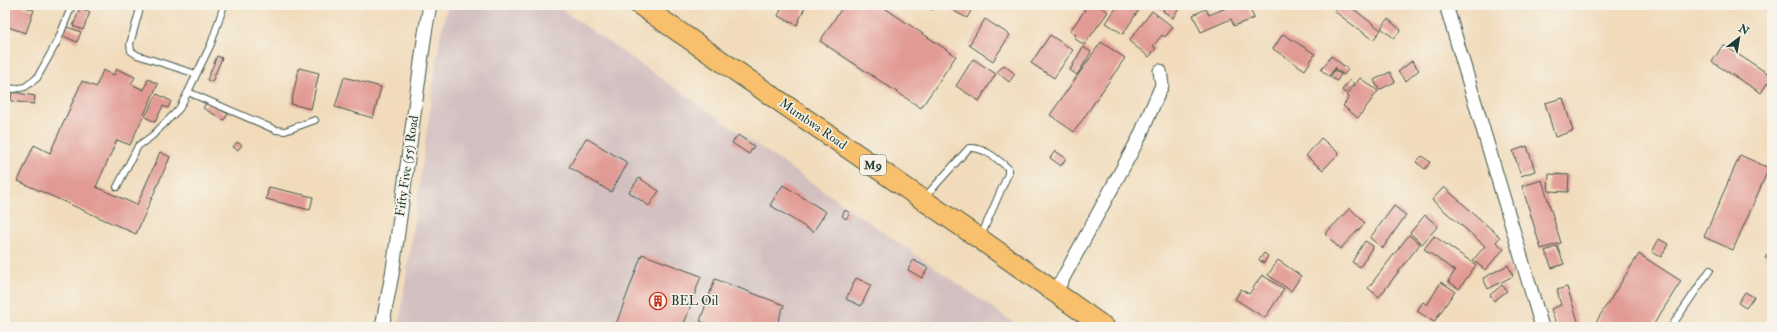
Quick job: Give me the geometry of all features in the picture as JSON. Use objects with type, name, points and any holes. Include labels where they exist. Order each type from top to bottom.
[{"type":"main road","name":"Mumbwa Road","points":[[640,5],[980,239],[1104,327]]},
{"type":"street","name":"Fifty Five (55) Road","points":[[382,327],[393,269],[430,5]]},
{"type":"street","points":[[1446,5],[1542,327]]},
{"type":"street","points":[[1055,293],[1139,138],[1162,85],[1160,71]]},
{"type":"lane","points":[[5,87],[14,89],[25,87],[37,78],[58,40],[72,5]]},
{"type":"lane","points":[[141,5],[130,44],[132,51],[137,55],[196,74]]},
{"type":"lane","points":[[118,187],[138,146],[152,136],[179,109],[211,44],[224,5]]},
{"type":"lane","points":[[188,92],[276,130],[285,131],[315,120]]},
{"type":"lane","points":[[923,200],[969,148],[978,148],[986,152],[1008,168],[1008,174],[980,239]]},
{"type":"lane","points":[[1671,327],[1710,270]]},
{"type":"shaded area","name":"BEL Oil","points":[[448,5],[555,5],[1020,327],[399,327],[441,32]]},
{"type":"building","points":[[5,5],[20,5],[34,10],[26,33],[5,26]]},
{"type":"building","points":[[783,5],[806,5],[797,25],[778,16]]},
{"type":"building","points":[[844,5],[880,5],[956,56],[921,108],[820,41]]},
{"type":"building","points":[[926,5],[936,5],[932,10]]},
{"type":"building","points":[[954,5],[974,5],[967,18],[952,10]]},
{"type":"building","points":[[1077,5],[1098,5],[1108,12],[1084,45],[1074,38],[1076,35],[1070,31],[1085,10]]},
{"type":"building","points":[[1118,5],[1142,5],[1123,34],[1106,23]]},
{"type":"building","points":[[1154,5],[1181,5],[1173,18],[1160,7],[1159,9]]},
{"type":"building","points":[[1233,5],[1248,5],[1254,18],[1234,26],[1231,19],[1201,32],[1193,15],[1206,9],[1209,15]]},
{"type":"building","points":[[1338,5],[1348,5],[1381,30],[1373,40],[1334,11]]},
{"type":"building","points":[[80,8],[90,12],[83,30],[73,26]]},
{"type":"building","points":[[1152,11],[1173,27],[1165,37],[1162,35],[1153,46],[1156,48],[1149,57],[1129,41]]},
{"type":"building","points":[[985,19],[1010,35],[993,61],[969,45]]},
{"type":"building","points":[[1388,19],[1401,30],[1394,38],[1381,28]]},
{"type":"building","points":[[67,27],[81,32],[77,42],[63,36]]},
{"type":"building","points":[[1283,34],[1315,54],[1305,70],[1273,49]]},
{"type":"building","points":[[1050,35],[1073,50],[1054,78],[1031,63]]},
{"type":"building","points":[[1101,42],[1125,58],[1074,132],[1050,115]]},
{"type":"building","points":[[1723,45],[1772,76],[1761,93],[1712,62]]},
{"type":"building","points":[[1083,47],[1091,52],[1077,75],[1070,70]]},
{"type":"building","points":[[217,56],[222,58],[212,82],[207,80]]},
{"type":"building","points":[[1331,56],[1348,69],[1344,75],[1335,69],[1336,67],[1329,76],[1321,70]]},
{"type":"building","points":[[973,59],[996,74],[979,101],[956,86]]},
{"type":"building","points":[[1412,61],[1419,70],[1406,81],[1398,72]]},
{"type":"building","points":[[1004,65],[1015,74],[1009,82],[997,72]]},
{"type":"building","points":[[299,68],[319,73],[311,109],[291,104]]},
{"type":"building","points":[[117,69],[135,77],[131,84],[144,90],[148,79],[158,84],[130,145],[117,140],[96,187],[137,205],[160,152],[170,157],[136,234],[18,181],[34,145],[50,153],[82,81],[96,87],[103,70],[114,75]]},
{"type":"building","points":[[1334,70],[1341,74],[1337,81],[1330,77]]},
{"type":"building","points":[[1390,72],[1395,82],[1379,90],[1374,80]]},
{"type":"building","points":[[344,77],[381,87],[373,118],[335,107]]},
{"type":"building","points":[[1360,78],[1378,91],[1358,118],[1343,106],[1349,97],[1347,95]]},
{"type":"building","points":[[1350,80],[1354,84],[1345,93],[1342,90]]},
{"type":"building","points":[[12,92],[35,96],[34,104],[11,101]]},
{"type":"building","points":[[157,94],[171,101],[168,108],[163,106],[155,122],[145,117]]},
{"type":"building","points":[[1563,98],[1573,131],[1555,137],[1545,103]]},
{"type":"building","points":[[207,102],[228,114],[224,120],[203,108]]},
{"type":"building","points":[[738,135],[754,146],[749,154],[732,143]]},
{"type":"building","points":[[586,138],[628,163],[611,192],[569,167]]},
{"type":"building","points":[[1321,138],[1339,153],[1323,170],[1306,156]]},
{"type":"building","points":[[237,142],[242,145],[238,150],[233,147]]},
{"type":"building","points":[[1527,146],[1535,171],[1521,176],[1513,151]]},
{"type":"building","points":[[1055,151],[1066,158],[1061,166],[1050,158]]},
{"type":"building","points":[[1740,155],[1769,168],[1733,250],[1704,237]]},
{"type":"building","points":[[1422,156],[1430,162],[1425,169],[1416,162]]},
{"type":"building","points":[[1549,174],[1569,175],[1568,192],[1548,191]]},
{"type":"building","points":[[639,178],[659,191],[649,206],[629,192]]},
{"type":"building","points":[[1542,180],[1561,243],[1541,249],[1522,186]]},
{"type":"building","points":[[783,185],[826,212],[813,232],[770,205]]},
{"type":"building","points":[[269,187],[313,197],[310,210],[266,199]]},
{"type":"building","points":[[1444,187],[1500,237],[1496,242],[1504,249],[1485,270],[1473,260],[1485,246],[1432,200]]},
{"type":"building","points":[[1394,206],[1406,215],[1383,248],[1370,238]]},
{"type":"building","points":[[1350,208],[1365,223],[1340,249],[1325,234]]},
{"type":"building","points":[[845,210],[850,213],[846,219],[842,216]]},
{"type":"building","points":[[1425,215],[1438,226],[1422,244],[1410,233]]},
{"type":"building","points":[[1409,235],[1420,244],[1379,297],[1368,288]]},
{"type":"building","points":[[1434,236],[1476,265],[1459,289],[1448,281],[1455,271],[1424,249]]},
{"type":"building","points":[[1659,239],[1668,244],[1661,257],[1652,252]]},
{"type":"building","points":[[1365,241],[1373,246],[1360,267],[1352,262]]},
{"type":"building","points":[[1557,246],[1564,264],[1552,268],[1545,251]]},
{"type":"building","points":[[1772,248],[1772,262],[1765,258]]},
{"type":"building","points":[[1264,253],[1268,256],[1264,263],[1259,260]]},
{"type":"building","name":"BEL Oil","points":[[642,254],[701,276],[683,327],[615,327]]},
{"type":"building","points":[[1639,254],[1681,281],[1652,327],[1646,323],[1643,327],[1605,327],[1596,322]]},
{"type":"building","points":[[913,260],[928,268],[922,278],[908,270]]},
{"type":"building","points":[[1278,260],[1301,276],[1291,291],[1268,275]]},
{"type":"building","points":[[1508,265],[1513,276],[1488,289],[1483,278]]},
{"type":"building","points":[[1262,275],[1284,289],[1265,318],[1235,299],[1241,289],[1249,294]]},
{"type":"building","points":[[856,278],[871,285],[861,306],[846,299]]},
{"type":"building","points":[[715,279],[784,305],[776,327],[715,327],[700,321]]},
{"type":"building","points":[[1441,282],[1455,291],[1434,322],[1417,311],[1423,302],[1427,305]]},
{"type":"building","points":[[1502,285],[1507,291],[1494,301],[1490,295]]},
{"type":"building","points":[[1567,287],[1580,327],[1557,327],[1551,309],[1561,305],[1557,290]]},
{"type":"building","points":[[1745,292],[1754,297],[1746,308],[1738,303]]},
{"type":"place","name":"BEL Oil","points":[[658,301]]}]
